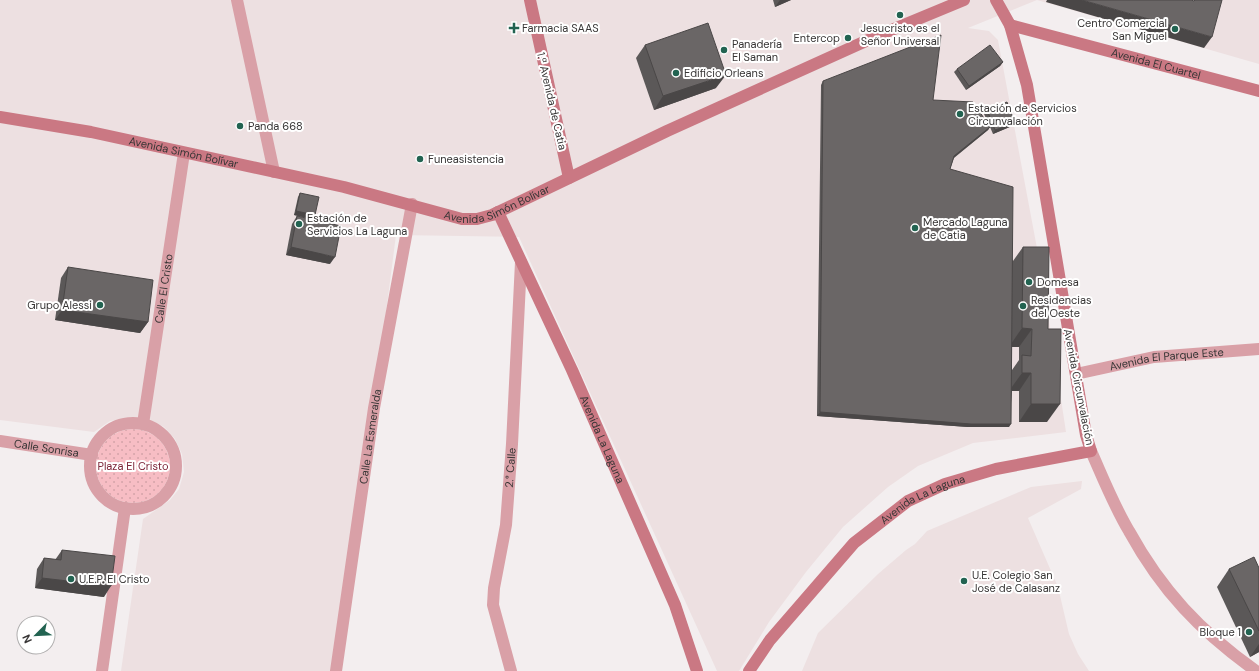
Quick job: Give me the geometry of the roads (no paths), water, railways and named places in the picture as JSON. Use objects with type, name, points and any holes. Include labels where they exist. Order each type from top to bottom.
[{"type":"street","points":[[237,0],[274,172]]},
{"type":"street","name":"1.ª Avenida de Catia","points":[[530,0],[569,178]]},
{"type":"street","name":"Avenida Simón Bolívar","points":[[0,118],[92,132],[344,187],[412,204],[462,219],[477,219],[498,212],[877,36],[964,0]]},
{"type":"street","points":[[996,0],[1010,24]]},
{"type":"street","name":"Avenida El Cuartel","points":[[1010,24],[1259,91]]},
{"type":"street","name":"Avenida Circunvalación","points":[[1010,24],[1027,85],[1086,435],[1091,451],[1128,530],[1166,589],[1187,613],[1223,647],[1256,671]]},
{"type":"street","name":"Calle El Cristo","points":[[143,424],[184,153]]},
{"type":"street","name":"Calle La Esmeralda","points":[[336,671],[374,408],[412,204]]},
{"type":"street","name":"Avenida La Laguna","points":[[498,212],[572,370],[675,605],[697,671]]},
{"type":"street","name":"2.° Calle","points":[[511,671],[493,605],[494,588],[507,517],[521,262]]},
{"type":"street","name":"Avenida El Parque Este","points":[[1076,374],[1154,357],[1259,349]]},
{"type":"street","points":[[128,423],[143,424],[160,432],[168,440],[175,456],[176,473],[167,493],[159,501],[138,509],[116,506],[99,492],[93,482],[90,471],[92,455],[100,439],[117,426],[128,423]]},
{"type":"street","name":"Calle Sonrisa","points":[[0,441],[92,455]]},
{"type":"street","name":"Avenida La Laguna","points":[[749,671],[770,640],[854,543],[908,501],[946,484],[996,469],[1091,451]]},
{"type":"street","points":[[102,671],[125,508]]},
{"type":"place","name":"Jesucristo es el Señor Universal","points":[[900,15]]},
{"type":"place","name":"Farmacia SAAS","points":[[514,28]]},
{"type":"place","name":"Centro Comercial San Miguel","points":[[1175,29]]},
{"type":"place","name":"Entercop","points":[[848,38]]},
{"type":"place","name":"Panadería El Saman","points":[[724,50]]},
{"type":"place","name":"Edificio Orleans","points":[[676,73]]},
{"type":"place","name":"Estación de Servicios Circunvalación","points":[[960,114]]},
{"type":"place","name":"Panda 668","points":[[240,126]]},
{"type":"place","name":"Funeasistencia","points":[[420,159]]},
{"type":"place","name":"Estación de Servicios La Laguna","points":[[299,224]]},
{"type":"place","name":"Mercado Laguna de Catia","points":[[915,228]]},
{"type":"place","name":"Domesa","points":[[1029,282]]},
{"type":"place","name":"Grupo Alessi","points":[[100,305]]},
{"type":"place","name":"Residencias del Oeste","points":[[1023,306]]},
{"type":"place","name":"U.E.P. El Cristo","points":[[71,579]]},
{"type":"place","name":"U.E. Colegio San José de Calasanz","points":[[964,581]]},
{"type":"place","name":"Bloque 1","points":[[1249,632]]},
{"type":"park label","name":"Plaza El Cristo","points":[[133,466]]}]
